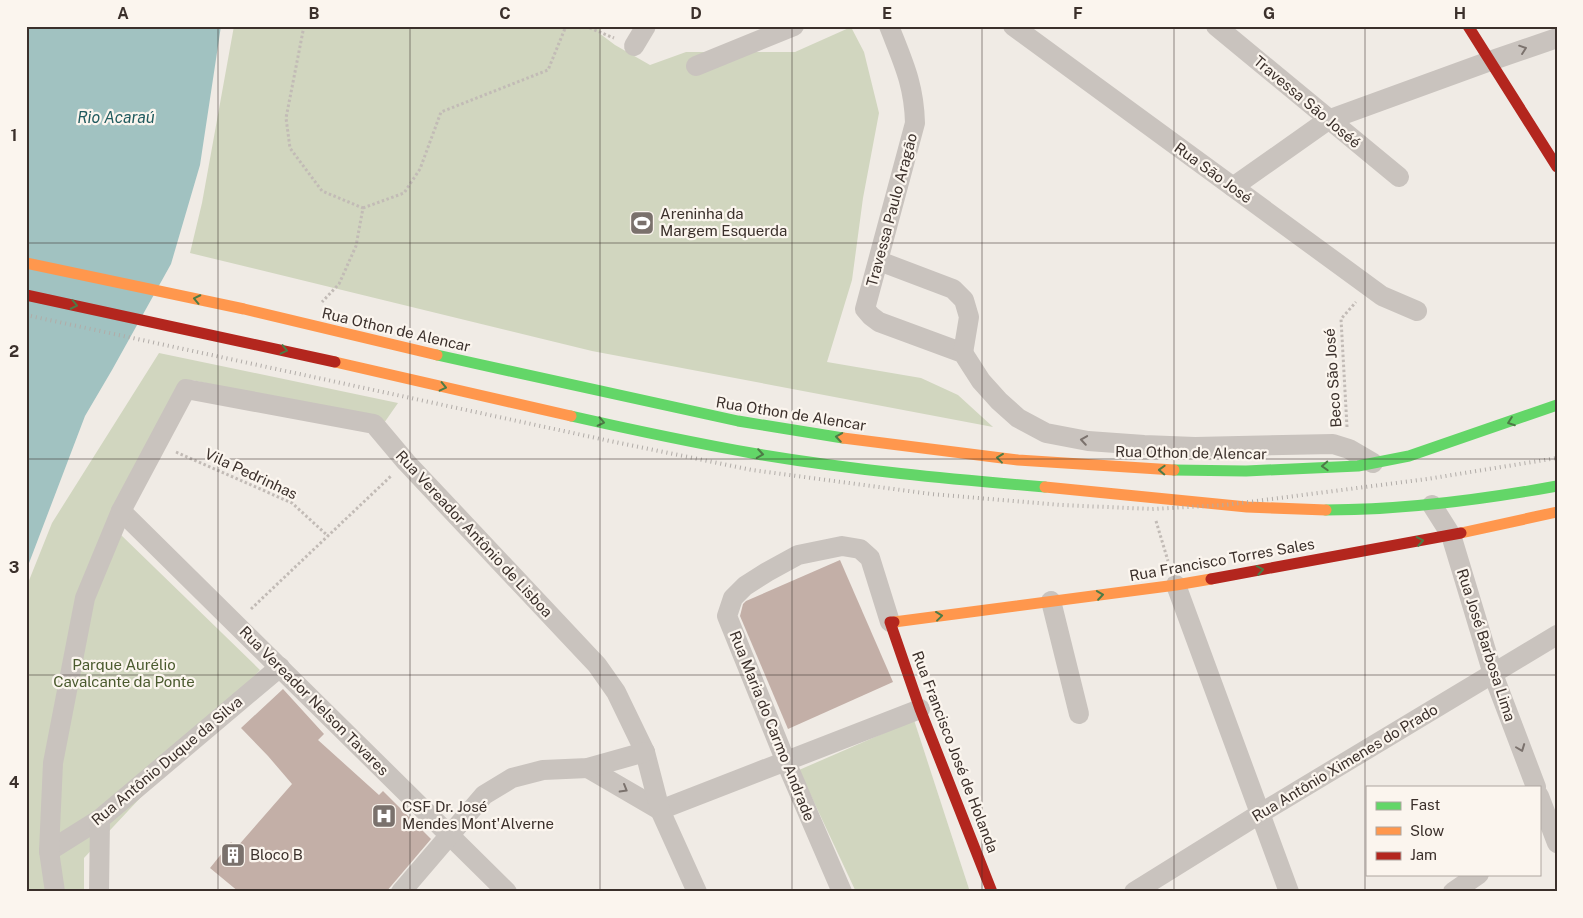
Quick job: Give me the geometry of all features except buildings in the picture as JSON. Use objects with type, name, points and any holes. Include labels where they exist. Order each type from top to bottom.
[{"type":"main road","points":[[1468,26],[1557,167]]},
{"type":"main road","name":"Rua Othon de Alencar","points":[[26,263],[244,309],[491,368],[738,421],[870,442],[1018,460],[1137,469],[1246,471],[1358,466],[1409,456],[1557,405]]},
{"type":"main road","points":[[26,295],[237,340],[533,407],[756,453],[833,466],[1245,507],[1303,510],[1368,510],[1432,505],[1557,486]]},
{"type":"main road","name":"Rua Francisco Torres Sales","points":[[890,622],[1176,585],[1451,535],[1557,512]]},
{"type":"main road","name":"Rua Francisco José de Holanda","points":[[890,622],[920,709],[992,892]]},
{"type":"street","points":[[634,46],[646,26]]},
{"type":"street","points":[[696,66],[794,26]]},
{"type":"street","name":"Travessa Paulo Aragão","points":[[889,26],[910,80],[915,102],[915,123],[865,309],[870,316],[879,322],[963,353]]},
{"type":"street","name":"Rua São José","points":[[1013,26],[1382,296],[1417,311]]},
{"type":"street","name":"Travessa São Joséé","points":[[1216,26],[1399,177]]},
{"type":"street","points":[[1233,187],[1328,120],[1490,60],[1557,38]]},
{"type":"street","points":[[879,261],[953,289],[964,300],[969,317],[963,353],[981,381],[999,401],[1018,418],[1046,433],[1088,441],[1144,445],[1333,444],[1349,449],[1373,463]]},
{"type":"street","name":"Rua Vereador Antônio de Lisboa","points":[[157,444],[186,389],[374,424],[406,462],[597,665],[616,692],[645,752],[660,810],[696,892]]},
{"type":"street","points":[[55,892],[49,851],[53,763],[85,598],[121,511],[157,444]]},
{"type":"street","name":"Rua José Barbosa Lima","points":[[1432,505],[1451,535],[1492,674],[1536,786]]},
{"type":"street","name":"Rua Vereador Nelson Tavares","points":[[121,511],[507,892]]},
{"type":"street","name":"Rua Maria do Carmo Andrade","points":[[842,892],[786,762],[727,616],[733,598],[745,586],[798,555],[842,546],[860,549],[870,558],[890,622]]},
{"type":"street","points":[[1176,585],[1289,892]]},
{"type":"street","points":[[1051,602],[1079,714]]},
{"type":"street","name":"Rua Antônio Ximenes do Prado","points":[[1134,892],[1557,634]]},
{"type":"street","name":"Rua Antônio Duque da Silva","points":[[49,851],[100,819],[280,667]]},
{"type":"street","points":[[588,768],[660,810],[920,709]]},
{"type":"street","points":[[402,892],[484,795],[512,778],[543,770],[588,768],[645,752]]},
{"type":"street","points":[[1540,800],[1549,834]]},
{"type":"street","points":[[100,819],[100,892]]},
{"type":"street","points":[[1453,892],[1476,876]]},
{"type":"path","points":[[304,26],[286,118],[290,148],[322,191],[363,208],[404,193],[420,170],[441,112],[548,70],[566,26]]},
{"type":"path","points":[[585,26],[634,46]]},
{"type":"path","points":[[311,325],[314,309],[339,284],[356,246],[363,208]]},
{"type":"path","name":"Beco São José","points":[[1349,449],[1341,319],[1370,287]]},
{"type":"path","name":"Vila Pedrinhas","points":[[157,444],[292,503],[328,536]]},
{"type":"path","points":[[236,624],[406,462]]},
{"type":"path","points":[[1148,496],[1176,585]]},
{"type":"green space","points":[[234,26],[603,26],[599,33],[615,45],[650,65],[686,52],[795,52],[851,27],[864,52],[879,113],[863,198],[852,280],[827,362],[921,378],[958,395],[993,427],[592,351],[190,253],[202,203]]},
{"type":"green space","name":"Parque Aurélio Cavalcante da Ponte","points":[[159,353],[398,403],[384,423],[192,380],[120,534],[260,670],[84,858],[84,892],[26,892],[26,588],[52,523]]},
{"type":"green space","points":[[914,720],[970,892],[856,892],[799,770]]},
{"type":"water","name":"Rio Acaraú","points":[[26,26],[221,26],[200,165],[171,264],[85,416],[26,571]]},
{"type":"railway","points":[[26,315],[752,470],[931,494],[1061,505],[1152,509],[1225,505],[1427,479],[1557,458]]},
{"type":"traffic: fast","points":[[437,355],[738,421],[843,438]]},
{"type":"traffic: fast","points":[[1174,470],[1246,471],[1358,466],[1409,456],[1557,405]]},
{"type":"traffic: fast","points":[[571,416],[687,441],[793,460],[901,474],[1045,487]]},
{"type":"traffic: fast","points":[[1326,510],[1355,510],[1442,503],[1500,496],[1557,486]]},
{"type":"traffic: slow","points":[[26,263],[244,309],[437,355]]},
{"type":"traffic: slow","points":[[335,362],[571,416]]},
{"type":"traffic: slow","points":[[843,438],[1018,460],[1174,470]]},
{"type":"traffic: slow","points":[[1045,487],[1247,507],[1326,510]]},
{"type":"traffic: slow","points":[[1461,533],[1557,512]]},
{"type":"traffic: slow","points":[[894,622],[1211,579]]},
{"type":"traffic: jam","points":[[1468,26],[1557,167]]},
{"type":"traffic: jam","points":[[26,295],[335,362]]},
{"type":"traffic: jam","points":[[1211,579],[1461,533]]},
{"type":"traffic: jam","points":[[894,622],[890,622],[920,709],[992,892]]},
{"type":"place","name":"Areninha da Margem Esquerda","points":[[642,223]]},
{"type":"place","name":"CSF Dr. José Mendes Mont'Alverne","points":[[384,816]]},
{"type":"place","name":"Bloco B","points":[[233,855]]}]
